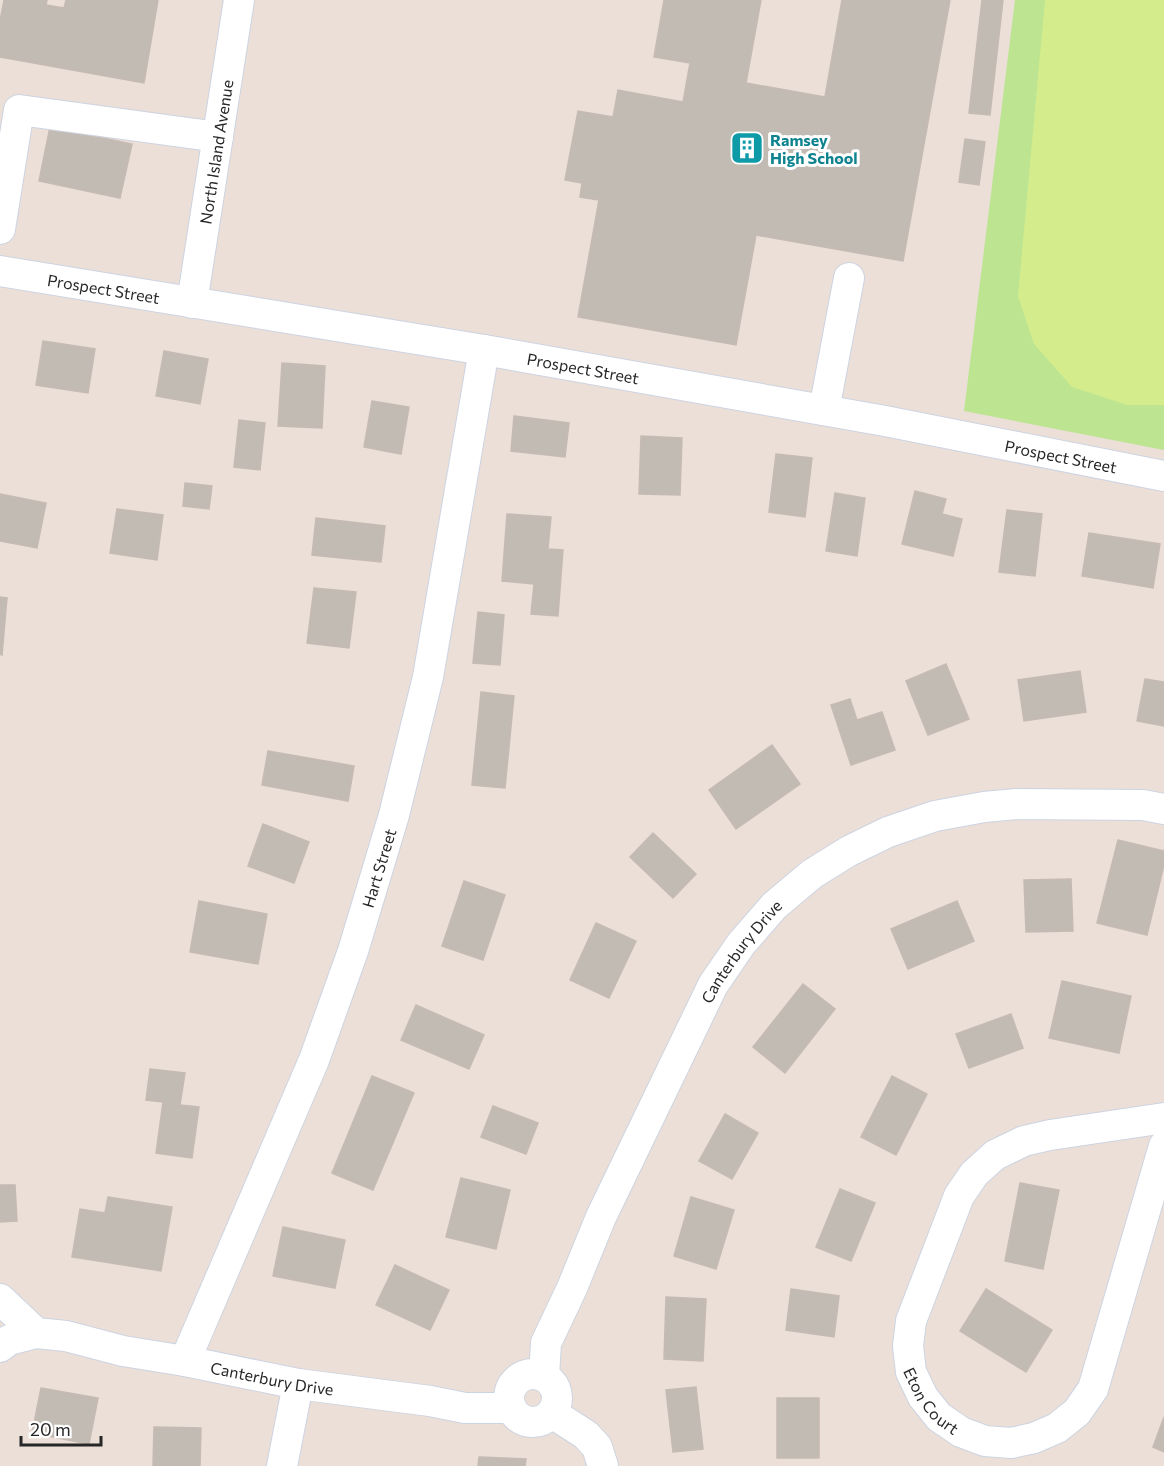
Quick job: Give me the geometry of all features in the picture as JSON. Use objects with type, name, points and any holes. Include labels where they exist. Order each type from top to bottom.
[{"type":"street","name":"North Island Avenue","points":[[192,303],[239,0]]},
{"type":"street","points":[[0,229],[19,110],[218,137]]},
{"type":"street","name":"Prospect Street","points":[[0,271],[484,350],[885,421],[1164,476]]},
{"type":"street","points":[[824,410],[849,278]]},
{"type":"street","name":"Hart Street","points":[[185,1361],[314,1060],[352,951],[394,815],[428,677],[484,350]]},
{"type":"street","name":"Canterbury Drive","points":[[544,1376],[546,1343],[572,1288],[601,1216],[713,985],[741,944],[774,906],[812,874],[849,851],[888,832],[935,816],[984,807],[1017,804],[1143,805],[1164,809]]},
{"type":"street","name":"Eton Court","points":[[1164,1118],[1024,1141],[995,1155],[974,1174],[958,1196],[911,1321],[908,1346],[911,1372],[922,1397],[939,1417],[961,1432],[985,1441],[1011,1443],[1034,1438],[1058,1428],[1077,1412],[1093,1389],[1164,1146]]},
{"type":"street","points":[[0,1299],[36,1333]]},
{"type":"street","name":"Canterbury Drive","points":[[0,1347],[9,1340],[36,1333],[66,1336],[123,1351],[298,1384],[430,1401],[465,1408],[511,1408]]},
{"type":"street","points":[[527,1374],[544,1376],[550,1380],[557,1393],[556,1407],[546,1418],[538,1422],[522,1419],[511,1408],[510,1391],[520,1378],[527,1374]]},
{"type":"street","points":[[282,1466],[298,1384]]},
{"type":"street","points":[[552,1413],[586,1435],[597,1447],[603,1466]]},
{"type":"green space","points":[[1015,0],[1164,0],[1164,450],[964,411]]},
{"type":"green space","points":[[1045,0],[1164,0],[1164,405],[1127,405],[1072,387],[1034,344],[1018,296]]},
{"type":"building","points":[[4,0],[47,0],[46,5],[64,8],[66,0],[158,0],[144,83],[0,57],[0,21]]},
{"type":"building","name":"Ramsey High School","points":[[664,0],[761,0],[746,83],[825,97],[842,0],[950,0],[903,261],[756,235],[736,345],[578,317],[599,200],[580,197],[582,183],[565,180],[578,111],[613,117],[618,90],[683,102],[690,63],[654,57]]},
{"type":"building","points":[[982,0],[1003,0],[990,115],[969,113]]},
{"type":"building","points":[[50,127],[132,144],[120,198],[39,181]]},
{"type":"building","points":[[965,139],[985,142],[979,185],[959,182]]},
{"type":"building","points":[[43,341],[95,349],[88,393],[36,385]]},
{"type":"building","points":[[164,351],[208,359],[200,404],[156,396]]},
{"type":"building","points":[[282,363],[325,366],[322,428],[278,426]]},
{"type":"building","points":[[372,401],[409,407],[401,454],[364,447]]},
{"type":"building","points":[[514,416],[569,423],[565,457],[511,451]]},
{"type":"building","points":[[239,420],[265,423],[260,470],[234,467]]},
{"type":"building","points":[[641,436],[682,438],[680,495],[639,494]]},
{"type":"building","points":[[776,454],[812,458],[805,517],[769,512]]},
{"type":"building","points":[[185,483],[212,486],[209,509],[183,506]]},
{"type":"building","points":[[915,491],[946,499],[942,514],[962,519],[953,556],[902,544]]},
{"type":"building","points":[[835,493],[865,498],[857,556],[826,551]]},
{"type":"building","points":[[0,494],[46,503],[37,548],[0,541]]},
{"type":"building","points":[[117,509],[163,515],[157,560],[110,553]]},
{"type":"building","points":[[1007,510],[1042,514],[1035,576],[999,572]]},
{"type":"building","points":[[507,514],[551,517],[548,549],[563,550],[558,616],[531,614],[534,584],[502,581]]},
{"type":"building","points":[[316,518],[385,526],[381,562],[312,555]]},
{"type":"building","points":[[1089,533],[1160,544],[1153,588],[1082,576]]},
{"type":"building","points":[[314,588],[356,592],[349,648],[307,643]]},
{"type":"building","points":[[0,597],[7,598],[2,655],[0,654]]},
{"type":"building","points":[[478,612],[504,615],[500,665],[473,663]]},
{"type":"building","points":[[946,664],[969,719],[928,735],[906,681]]},
{"type":"building","points":[[1080,671],[1086,712],[1024,721],[1018,680]]},
{"type":"building","points":[[1145,679],[1164,682],[1164,726],[1137,721]]},
{"type":"building","points":[[481,692],[514,696],[505,788],[472,785]]},
{"type":"building","points":[[850,699],[857,720],[882,712],[895,750],[851,765],[831,705]]},
{"type":"building","points":[[772,745],[800,784],[736,829],[709,790]]},
{"type":"building","points":[[268,751],[354,766],[348,801],[262,785]]},
{"type":"building","points":[[263,824],[309,842],[294,883],[248,866]]},
{"type":"building","points":[[653,833],[696,874],[673,898],[630,857]]},
{"type":"building","points":[[1118,840],[1164,851],[1164,865],[1147,935],[1097,923]]},
{"type":"building","points":[[1071,879],[1073,931],[1026,932],[1024,880]]},
{"type":"building","points":[[464,881],[505,895],[483,960],[442,946]]},
{"type":"building","points":[[199,901],[267,914],[258,964],[190,952]]},
{"type":"building","points":[[957,901],[974,941],[908,969],[891,929]]},
{"type":"building","points":[[596,923],[636,941],[609,998],[570,980]]},
{"type":"building","points":[[1062,981],[1131,996],[1119,1053],[1049,1038]]},
{"type":"building","points":[[803,984],[835,1009],[785,1073],[753,1047]]},
{"type":"building","points":[[416,1005],[484,1035],[469,1069],[401,1040]]},
{"type":"building","points":[[1011,1014],[1023,1048],[969,1068],[956,1034]]},
{"type":"building","points":[[150,1069],[185,1073],[180,1105],[199,1107],[192,1158],[156,1153],[163,1102],[146,1100]]},
{"type":"building","points":[[372,1076],[414,1093],[373,1190],[332,1173]]},
{"type":"building","points":[[892,1076],[927,1094],[896,1155],[861,1137]]},
{"type":"building","points":[[493,1106],[538,1123],[526,1154],[481,1137]]},
{"type":"building","points":[[725,1114],[758,1133],[732,1179],[699,1161]]},
{"type":"building","points":[[461,1178],[510,1190],[496,1249],[446,1237]]},
{"type":"building","points":[[1020,1183],[1059,1190],[1043,1269],[1005,1261]]},
{"type":"building","points":[[0,1185],[15,1185],[17,1221],[0,1222]]},
{"type":"building","points":[[840,1189],[875,1203],[851,1261],[816,1247]]},
{"type":"building","points":[[108,1197],[172,1207],[161,1271],[72,1257],[80,1209],[105,1213]]},
{"type":"building","points":[[691,1197],[734,1210],[716,1269],[674,1256]]},
{"type":"building","points":[[283,1227],[345,1240],[335,1288],[273,1276]]},
{"type":"building","points":[[395,1265],[449,1290],[430,1330],[376,1305]]},
{"type":"building","points":[[791,1289],[839,1296],[834,1337],[786,1330]]},
{"type":"building","points":[[986,1289],[1052,1330],[1026,1372],[960,1331]]},
{"type":"building","points":[[666,1297],[706,1299],[703,1361],[664,1359]]},
{"type":"building","points":[[696,1387],[703,1449],[673,1452],[666,1390]]},
{"type":"building","points":[[41,1388],[98,1398],[89,1444],[32,1433]]},
{"type":"building","points":[[777,1398],[819,1398],[819,1458],[777,1458]]},
{"type":"building","points":[[1164,1417],[1164,1452],[1153,1447]]},
{"type":"building","points":[[154,1427],[201,1428],[200,1466],[153,1466]]},
{"type":"building","points":[[479,1457],[526,1459],[525,1466],[478,1466]]},
{"type":"place","name":"Ramsey High School","points":[[747,148]]}]
